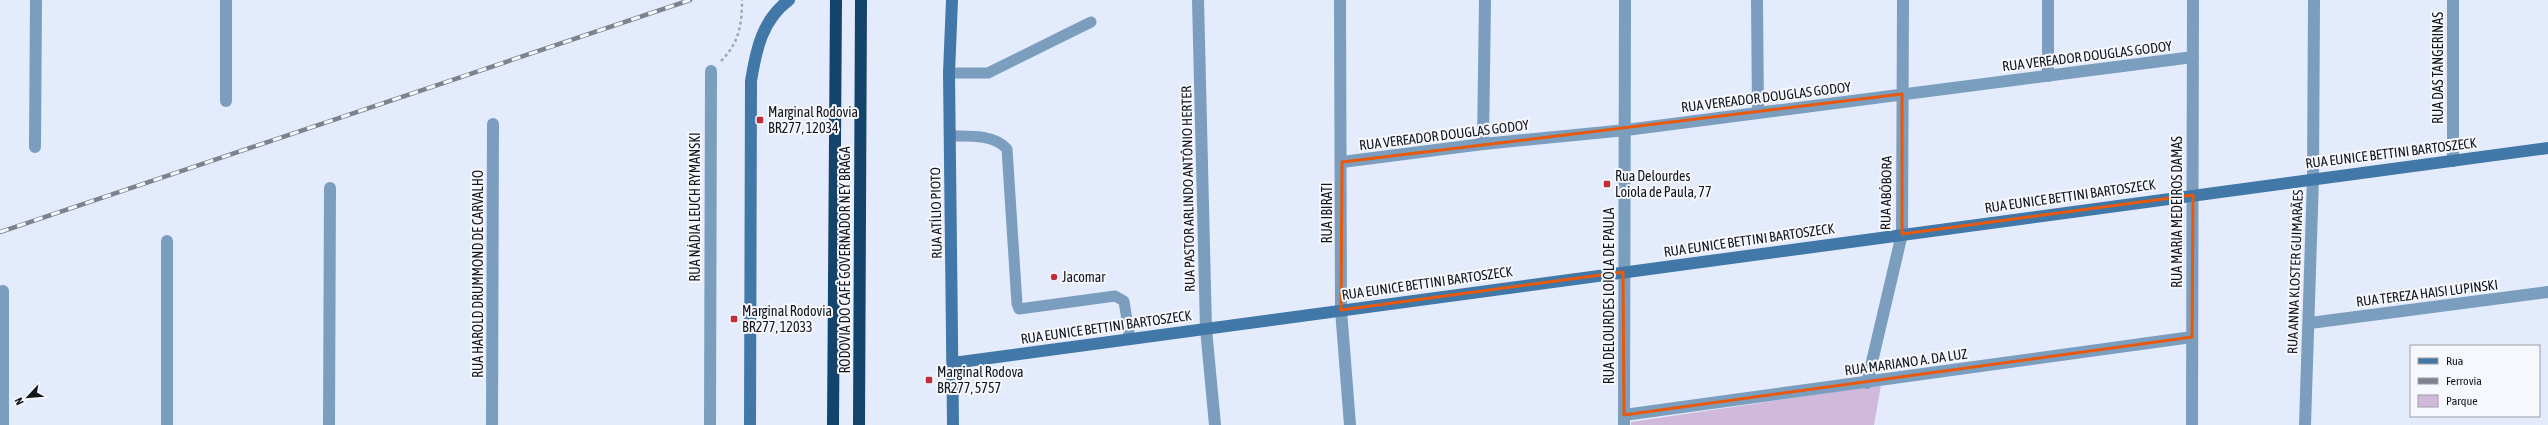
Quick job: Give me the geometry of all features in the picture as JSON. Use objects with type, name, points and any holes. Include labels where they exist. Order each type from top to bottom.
[{"type":"highway","name":"RODOVIA DO CAFÉ GOVERNADOR NEY BRAGA","points":[[859,425],[861,2]]},
{"type":"highway","name":"RODOVIA DO CAFÉ GOVERNADOR NEY BRAGA","points":[[833,425],[836,5]]},
{"type":"street","points":[[35,147],[36,0]]},
{"type":"street","points":[[226,0],[226,101]]},
{"type":"street","points":[[750,425],[751,81],[755,55],[763,31],[774,13],[789,0]]},
{"type":"street","name":"RUA ATÍLIO PIOTO","points":[[952,0],[949,72],[953,425]]},
{"type":"street","name":"RUA PASTOR ARLINDO ANTÔNIO HERTER","points":[[1198,0],[1206,329],[1215,425]]},
{"type":"street","name":"RUA IBIRATI","points":[[1340,0],[1342,162],[1341,310],[1350,425]]},
{"type":"street","points":[[1482,144],[1486,0]]},
{"type":"street","name":"RUA DELOURDES LOIOLA DE PAULA","points":[[1624,420],[1623,272],[1626,130],[1625,0]]},
{"type":"street","points":[[1758,0],[1758,113]]},
{"type":"street","name":"RUA ABÓBORA","points":[[1867,382],[1902,234],[1903,0]]},
{"type":"street","points":[[2048,0],[2048,76]]},
{"type":"street","name":"RUA MARIA MEDEIROS DAMAS","points":[[2192,425],[2193,0]]},
{"type":"street","name":"RUA ANNA KLOSTER GUIMARÃES","points":[[2305,425],[2310,323],[2313,178],[2314,0]]},
{"type":"street","name":"RUA DAS TANGERINAS","points":[[2453,0],[2453,161]]},
{"type":"street","name":"RUA VEREADOR DOUGLAS GODOY","points":[[1342,162],[1482,144],[1626,130],[2193,57]]},
{"type":"street","name":"RUA NÁDIA LEUCH RYMANSKI","points":[[710,425],[711,71]]},
{"type":"street","name":"RUA HAROLD DRUMMOND DE CARVALHO","points":[[492,425],[493,124]]},
{"type":"street","name":"RUA EUNICE BETTINI BARTOSZECK","points":[[953,363],[2313,178],[2548,148]]},
{"type":"street","points":[[330,188],[330,425]]},
{"type":"street","points":[[167,242],[167,425]]},
{"type":"street","points":[[3,291],[3,425]]},
{"type":"street","name":"RUA TEREZA HAISI LUPINSKI","points":[[2310,323],[2548,292]]},
{"type":"street","name":"RUA MARIANO A. DA LUZ","points":[[1624,420],[1867,382],[2192,337]]},
{"type":"lane","points":[[949,72],[988,72],[1091,22]]},
{"type":"lane","points":[[950,136],[975,136],[1001,142],[1007,149],[1017,304],[1019,310],[1115,296],[1124,301],[1130,339]]},
{"type":"path","points":[[711,71],[732,50],[738,39],[742,21],[742,0]]},
{"type":"highlighted area","points":[[1902,94],[1902,234],[2193,195],[2192,337],[1867,383],[1624,415],[1623,272],[1341,310],[1342,162]]},
{"type":"green space","points":[[1881,385],[1874,425],[1631,425],[1631,422]]},
{"type":"railway","points":[[0,232],[690,0]]},
{"type":"place","name":"Marginal Rodovia BR277, 12034","points":[[760,120]]},
{"type":"place","name":"Rua Delourdes Loiola de Paula, 77","points":[[1607,184]]},
{"type":"place","name":"Jacomar","points":[[1054,277]]},
{"type":"place","name":"Marginal Rodovia BR277, 12033","points":[[734,319]]},
{"type":"place","name":"Marginal Rodova BR277, 5757","points":[[929,380]]}]
